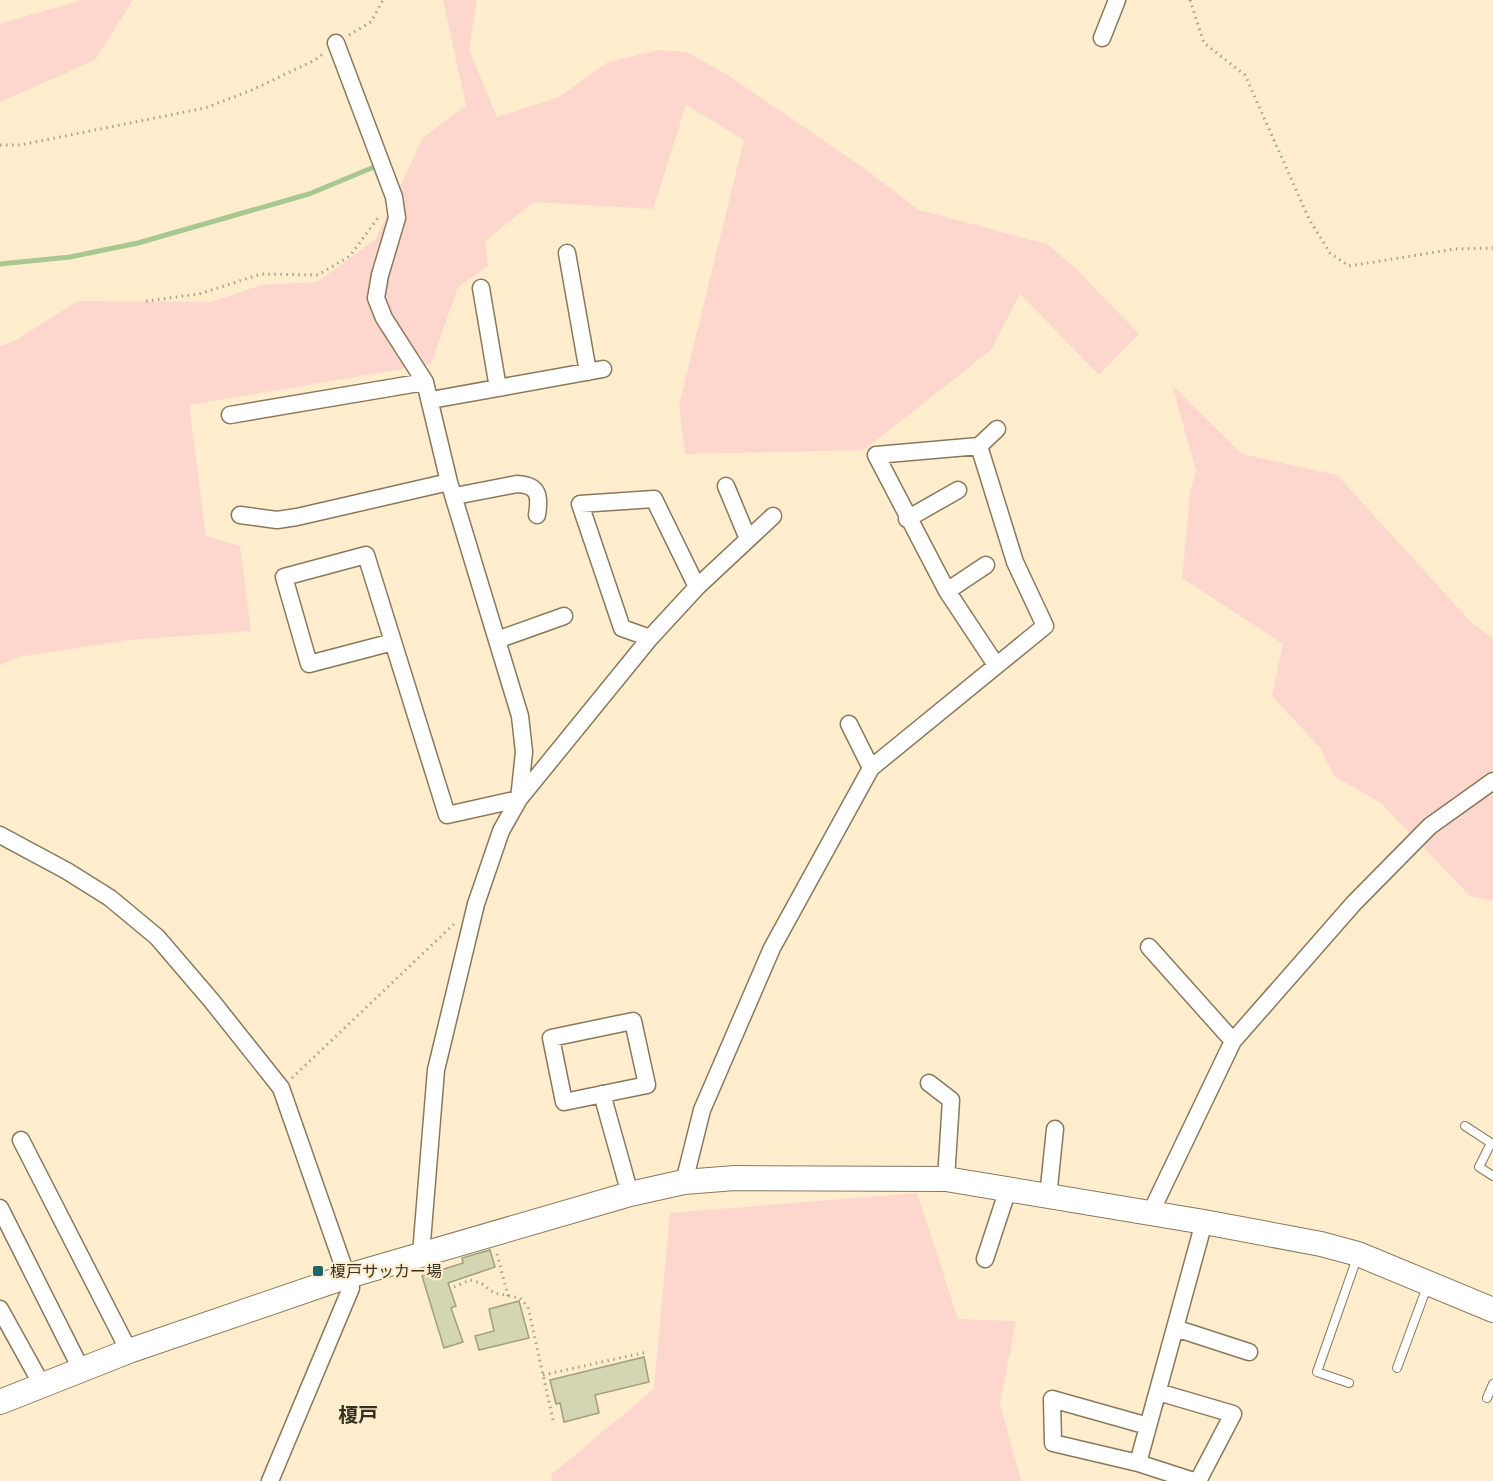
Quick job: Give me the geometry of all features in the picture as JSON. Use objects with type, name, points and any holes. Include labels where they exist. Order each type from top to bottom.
[{"type":"street","points":[[1102,38],[1118,0]]},
{"type":"street","points":[[336,43],[394,197],[397,218],[380,275],[376,298],[384,318],[425,382],[431,400],[452,489],[520,716],[524,752],[519,799]]},
{"type":"street","points":[[431,400],[596,371],[567,253]]},
{"type":"street","points":[[481,288],[498,388]]},
{"type":"street","points":[[230,415],[425,382]]},
{"type":"street","points":[[996,665],[947,591],[907,519],[876,455],[979,446],[997,429]]},
{"type":"street","points":[[684,1182],[702,1110],[772,948],[871,768],[1045,626],[1015,562],[979,446]]},
{"type":"street","points":[[240,515],[276,519],[297,517],[452,489],[526,484],[535,489],[540,496],[537,515]]},
{"type":"street","points":[[726,486],[748,539]]},
{"type":"street","points":[[907,519],[958,490]]},
{"type":"street","points":[[650,638],[622,628],[580,504],[654,499],[697,587]]},
{"type":"street","points":[[421,1254],[436,1070],[476,904],[501,831],[519,799],[650,638],[697,587],[773,516]]},
{"type":"street","points":[[393,642],[309,664],[284,577],[366,555],[447,815],[519,799]]},
{"type":"street","points":[[947,591],[986,565]]},
{"type":"street","points":[[497,640],[564,616]]},
{"type":"street","points":[[849,724],[871,768]]},
{"type":"street","points":[[1150,1214],[1233,1041],[1354,903],[1430,826],[1493,781]]},
{"type":"street","points":[[0,835],[67,870],[110,898],[157,938],[211,1000],[281,1088],[351,1288],[270,1481]]},
{"type":"street","points":[[1149,947],[1233,1041]]},
{"type":"street","points":[[633,1021],[647,1085],[602,1094],[564,1102],[551,1038],[633,1021]]},
{"type":"street","points":[[929,1083],[951,1100],[946,1179]]},
{"type":"street","points":[[602,1094],[630,1194]]},
{"type":"street","points":[[1048,1197],[1055,1129]]},
{"type":"street","points":[[21,1140],[129,1351]]},
{"type":"street","points":[[0,1402],[129,1351],[348,1276],[421,1254],[630,1194],[684,1182],[747,1178],[946,1179],[1204,1222],[1321,1244],[1358,1254],[1493,1310]]},
{"type":"street","points":[[985,1260],[1008,1189]]},
{"type":"street","points":[[0,1208],[82,1371]]},
{"type":"street","points":[[1138,1463],[1204,1222]]},
{"type":"street","points":[[0,1309],[42,1385]]},
{"type":"street","points":[[1175,1328],[1249,1352]]},
{"type":"street","points":[[1148,1426],[1052,1399],[1053,1443],[1138,1463],[1196,1481],[1233,1414],[1158,1392]]},
{"type":"lane","points":[[1465,1126],[1491,1143],[1479,1167],[1493,1176]]},
{"type":"lane","points":[[1349,1383],[1317,1372],[1358,1254]]},
{"type":"lane","points":[[1398,1368],[1429,1282]]},
{"type":"lane","points":[[1487,1398],[1493,1384]]},
{"type":"path","points":[[0,145],[20,145],[205,108],[252,90],[315,60],[336,43],[371,22],[383,0]]},
{"type":"path","points":[[1190,0],[1204,43],[1245,75],[1309,219],[1330,253],[1348,266],[1455,249],[1493,248]]},
{"type":"path","points":[[146,301],[199,294],[261,274],[318,275],[350,256],[394,197]]},
{"type":"path","points":[[281,1088],[387,985],[476,904]]},
{"type":"path","points":[[492,1234],[508,1296]]},
{"type":"path","points":[[454,1287],[470,1280],[481,1282],[494,1293],[520,1298],[528,1307],[553,1420]]},
{"type":"path","points":[[543,1375],[647,1352]]},
{"type":"shaded area","points":[[81,0],[133,0],[95,60],[0,102],[0,24]]},
{"type":"shaded area","points":[[443,0],[477,0],[469,50],[497,117],[559,97],[608,62],[659,50],[687,52],[726,74],[864,168],[919,210],[1047,244],[1075,268],[1139,334],[1099,375],[1020,294],[991,350],[864,450],[685,454],[679,405],[744,140],[686,105],[653,209],[534,202],[485,241],[488,266],[458,287],[431,364],[189,405],[206,536],[240,546],[251,631],[129,640],[19,657],[0,665],[0,346],[16,340],[78,301],[211,302],[261,285],[317,282],[376,239],[422,139],[466,105]]},
{"type":"shaded area","points":[[1172,385],[1242,454],[1337,475],[1470,621],[1493,639],[1493,900],[1470,896],[1381,803],[1334,776],[1321,749],[1272,696],[1283,644],[1182,578],[1190,492],[1196,471]]},
{"type":"shaded area","points":[[917,1193],[958,1319],[1016,1321],[1000,1403],[1021,1481],[551,1481],[552,1474],[654,1389],[670,1213]]},
{"type":"building","points":[[490,1250],[495,1267],[448,1283],[456,1306],[451,1308],[463,1342],[444,1348],[422,1276],[463,1263],[462,1258]]},
{"type":"building","points":[[519,1301],[529,1338],[479,1350],[475,1336],[494,1331],[489,1309]]},
{"type":"building","points":[[644,1357],[649,1382],[595,1395],[599,1413],[564,1422],[560,1403],[556,1404],[550,1380]]},
{"type":"waterway","points":[[0,264],[70,257],[138,243],[309,194],[374,167]]},
{"type":"place","name":"榎戸サッカー場","points":[[318,1271]]},
{"type":"district","name":"榎戸","points":[[358,1415]]}]
